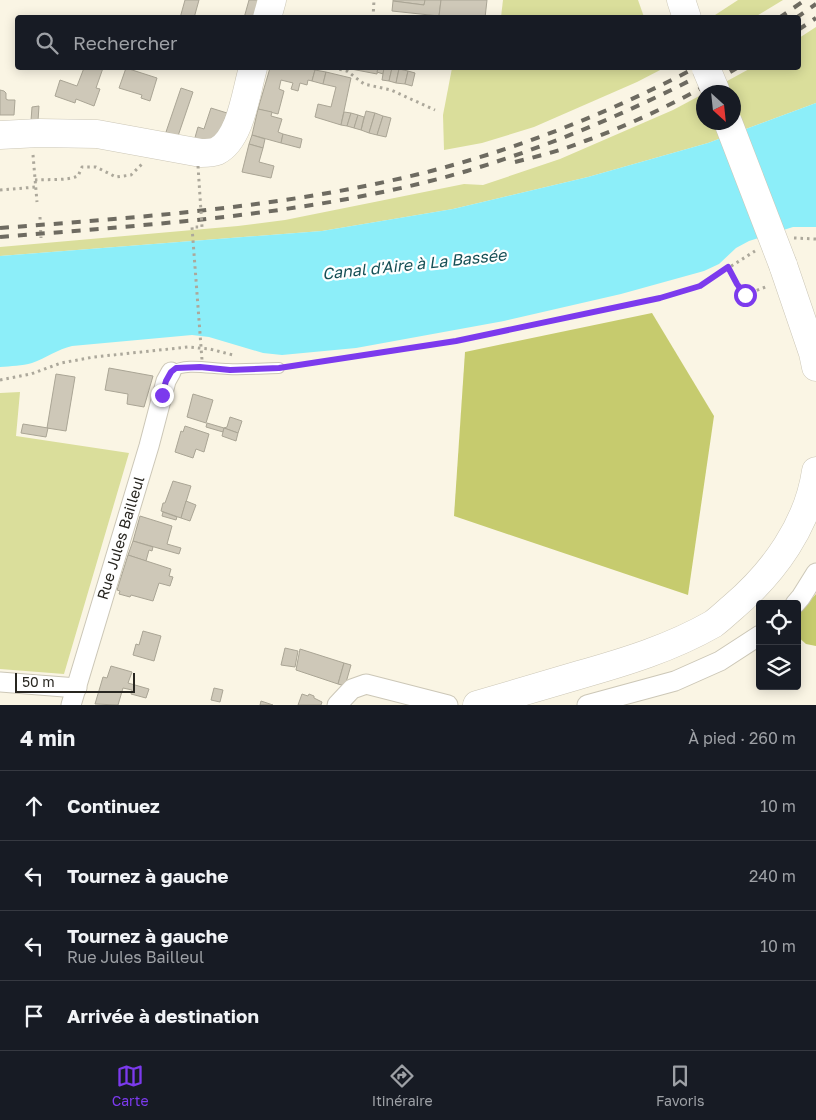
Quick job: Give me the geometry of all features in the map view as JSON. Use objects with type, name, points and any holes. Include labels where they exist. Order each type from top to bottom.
[{"type":"street","points":[[268,15],[272,0]]},
{"type":"street","points":[[681,0],[686,15]]},
{"type":"street","points":[[0,135],[39,132],[97,134],[201,154],[207,159],[228,143],[236,129],[252,70]]},
{"type":"street","points":[[707,70],[713,85]]},
{"type":"street","points":[[731,130],[783,265],[816,367]]},
{"type":"street","name":"Rue Jules Bailleul","points":[[74,696],[149,446],[166,381],[171,372]]},
{"type":"street","points":[[477,705],[520,700],[672,644],[715,622],[746,596],[777,562],[799,525],[816,471]]},
{"type":"street","points":[[799,600],[816,572]]},
{"type":"street","points":[[587,705],[675,681],[720,661],[756,638]]},
{"type":"street","points":[[0,682],[74,696]]},
{"type":"street","points":[[337,705],[352,689],[366,684],[448,705]]},
{"type":"lane","points":[[171,372],[176,368],[230,370],[279,368]]},
{"type":"path","points":[[373,15],[374,0]]},
{"type":"path","points":[[342,70],[347,71],[364,84],[391,90],[435,110]]},
{"type":"path","points":[[37,202],[33,152],[39,132]]},
{"type":"path","points":[[35,180],[69,180],[78,176],[82,167],[96,167],[116,177],[131,175],[143,164],[155,167],[162,146]]},
{"type":"path","points":[[202,360],[192,228],[202,227],[207,159]]},
{"type":"path","points":[[0,190],[36,187]]},
{"type":"path","points":[[40,218],[42,238]]},
{"type":"path","points":[[793,238],[816,239]]},
{"type":"path","points":[[279,368],[456,341],[660,298],[700,286],[750,253],[759,250]]},
{"type":"path","points":[[728,267],[745,295]]},
{"type":"path","points":[[0,380],[31,374],[61,363],[94,357],[188,347],[210,349],[236,356]]},
{"type":"green space","points":[[503,0],[638,0],[643,15],[501,15]]},
{"type":"green space","points":[[738,0],[783,0],[758,15],[715,15]]},
{"type":"green space","points":[[816,27],[816,103],[708,143],[588,177],[453,209],[322,231],[0,256],[0,247],[238,226],[285,220],[464,184],[483,185],[560,159],[673,110],[696,98],[696,130],[741,130],[741,85],[720,85],[747,70],[801,70],[801,37]]},
{"type":"green space","points":[[452,70],[660,70],[534,127],[482,143],[444,150],[443,115]]},
{"type":"green space","points":[[652,313],[714,416],[688,595],[454,516],[465,352]]},
{"type":"green space","points":[[20,392],[16,436],[129,453],[64,674],[0,669],[0,393]]},
{"type":"green space","points":[[816,594],[816,646],[806,644],[801,640],[801,611]]},
{"type":"water","name":"Canal d'Aire à La Bassée","points":[[816,103],[816,227],[793,227],[749,241],[736,248],[719,264],[704,271],[621,294],[504,321],[356,348],[282,355],[263,353],[209,337],[192,335],[72,346],[32,363],[0,367],[0,256],[322,231],[453,209],[588,177],[708,143]]},
{"type":"building","points":[[185,0],[199,0],[195,15],[181,15]]},
{"type":"building","points":[[249,0],[263,0],[259,15],[245,15]]},
{"type":"building","points":[[393,0],[425,0],[424,5]]},
{"type":"building","points":[[425,0],[441,0],[439,15],[392,11],[393,1],[424,5]]},
{"type":"building","points":[[441,0],[487,0],[485,15],[439,15]]},
{"type":"building","points":[[83,70],[102,70],[96,88],[100,89],[94,106],[76,99],[75,103],[55,96],[60,80],[77,86]]},
{"type":"building","points":[[125,70],[132,70],[157,78],[150,101],[141,98],[142,95],[119,88]]},
{"type":"building","points":[[269,70],[315,70],[312,81],[308,80],[307,85],[300,83],[298,91],[291,89],[293,83],[281,80],[279,89],[284,91],[278,114],[258,109]]},
{"type":"building","points":[[315,70],[326,72],[323,84],[312,81]]},
{"type":"building","points":[[356,70],[378,70],[377,74]]},
{"type":"building","points":[[378,70],[384,70],[383,74],[377,72]]},
{"type":"building","points":[[384,70],[392,70],[389,81],[382,80]]},
{"type":"building","points":[[392,70],[399,70],[396,83],[389,81]]},
{"type":"building","points":[[399,70],[408,71],[405,84],[396,83]]},
{"type":"building","points":[[408,71],[415,73],[412,86],[405,84]]},
{"type":"building","points":[[326,72],[351,78],[341,125],[315,117],[318,104],[331,107],[336,87],[323,84]]},
{"type":"building","points":[[181,88],[193,92],[178,136],[166,132]]},
{"type":"building","points":[[0,90],[6,93],[6,99],[15,100],[14,115],[0,115]]},
{"type":"building","points":[[39,106],[38,121],[31,121],[32,107]]},
{"type":"building","points":[[211,108],[227,113],[218,137],[202,144],[194,141],[198,127],[204,129]]},
{"type":"building","points":[[258,109],[272,112],[271,116],[282,119],[278,132],[283,134],[281,143],[252,135]]},
{"type":"building","points":[[366,111],[375,113],[369,133],[361,130]]},
{"type":"building","points":[[344,112],[351,113],[347,126],[341,125]]},
{"type":"building","points":[[351,113],[358,115],[354,128],[347,126]]},
{"type":"building","points":[[375,113],[383,116],[377,135],[369,133]]},
{"type":"building","points":[[358,115],[364,117],[361,130],[354,128]]},
{"type":"building","points":[[383,116],[391,118],[386,137],[377,135]]},
{"type":"building","points":[[283,134],[302,139],[300,148],[281,143]]},
{"type":"building","points":[[252,135],[265,139],[263,148],[249,144]]},
{"type":"building","points":[[249,144],[263,148],[259,162],[274,166],[271,178],[242,172]]},
{"type":"building","points":[[109,368],[153,376],[144,407],[127,404],[128,394],[105,390]]},
{"type":"building","points":[[56,374],[75,377],[66,431],[47,428]]},
{"type":"building","points":[[193,394],[213,400],[206,423],[187,417]]},
{"type":"building","points":[[230,417],[242,421],[238,433],[224,428],[227,427]]},
{"type":"building","points":[[207,423],[224,428],[223,432],[206,427]]},
{"type":"building","points":[[23,424],[48,428],[46,437],[21,433]]},
{"type":"building","points":[[185,426],[209,434],[204,452],[196,449],[193,458],[175,452],[181,431],[183,432]]},
{"type":"building","points":[[224,428],[238,433],[236,441],[222,436]]},
{"type":"building","points":[[173,481],[191,486],[181,518],[161,511]]},
{"type":"building","points":[[186,501],[196,505],[190,521],[181,518]]},
{"type":"building","points":[[163,512],[177,517],[176,520],[162,516]]},
{"type":"building","points":[[140,516],[172,526],[167,544],[181,548],[179,554],[133,541]]},
{"type":"building","points":[[133,541],[153,547],[152,551],[149,550],[146,561],[128,555]]},
{"type":"building","points":[[128,555],[171,569],[169,576],[173,577],[170,586],[159,583],[153,601],[119,594],[120,591],[117,590]]},
{"type":"building","points":[[143,631],[161,636],[154,661],[133,655],[136,644],[139,645]]},
{"type":"building","points":[[285,648],[298,651],[295,667],[281,665]]},
{"type":"building","points":[[300,649],[344,663],[338,684],[296,670]]},
{"type":"building","points":[[344,663],[351,665],[345,686],[338,684]]},
{"type":"building","points":[[111,666],[132,672],[128,683],[149,689],[146,698],[131,694],[132,690],[123,688],[118,705],[95,704],[103,677],[107,678]]},
{"type":"building","points":[[214,688],[223,690],[220,702],[211,700]]},
{"type":"building","points":[[302,694],[314,696],[314,698],[322,702],[321,705],[298,705]]},
{"type":"building","points":[[261,701],[273,705],[260,705]]},
{"type":"railway","points":[[783,15],[805,0]]},
{"type":"railway","points":[[800,15],[816,4]]},
{"type":"railway","points":[[801,28],[816,18]]},
{"type":"railway","points":[[0,228],[163,215],[271,202],[325,194],[431,171],[499,151],[566,127],[599,114],[691,70]]},
{"type":"railway","points":[[0,237],[235,216],[294,208],[410,186],[467,171],[531,150],[624,112],[710,70]]},
{"type":"railway","points":[[515,162],[568,147],[624,126],[700,89],[733,70]]},
{"type":"route","points":[[162,395],[166,381],[171,372],[176,368],[200,367],[230,370],[279,368],[456,341],[660,298],[700,286],[728,267],[745,295]]}]
